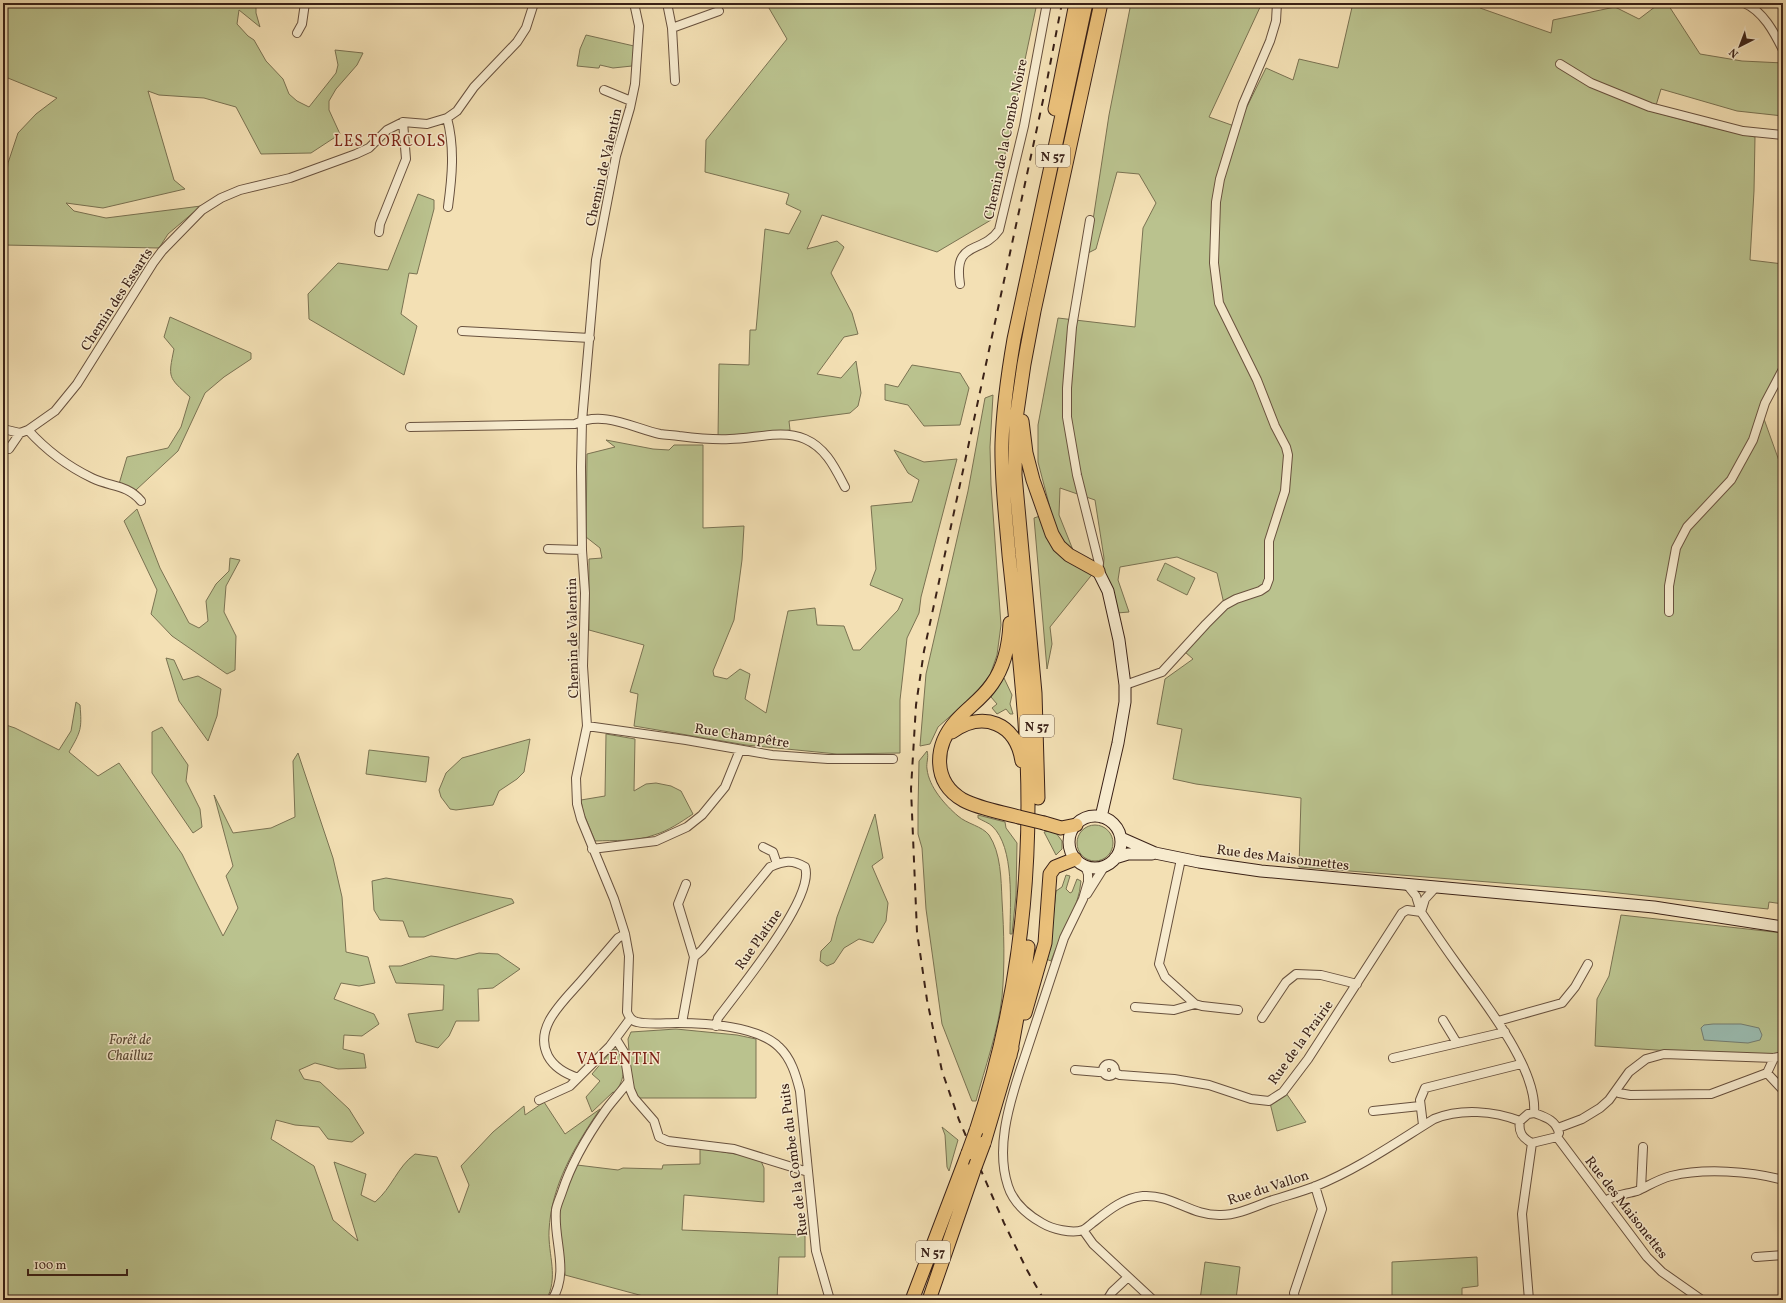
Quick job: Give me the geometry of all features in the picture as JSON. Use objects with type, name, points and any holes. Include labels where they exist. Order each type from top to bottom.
[{"type":"highway","points":[[1020,310],[1026,256],[1076,3]]},
{"type":"highway","name":"N 57","points":[[912,1300],[976,1131],[1001,1042],[1017,966],[1025,888],[1029,807],[1026,728],[1002,476],[1002,431],[1008,372],[1020,310],[1086,3]]},
{"type":"highway","name":"N 57","points":[[929,1300],[974,1167],[984,1143],[1010,1056],[1026,965],[1036,862],[1038,807],[1035,693],[1015,475],[1016,425],[1019,396],[1034,311],[1101,3]]},
{"type":"highway","points":[[1019,396],[1029,467],[1052,534],[1059,546],[1069,555],[1099,567]]},
{"type":"highway","points":[[1012,582],[1010,637],[1001,669],[993,683],[955,722],[946,736],[941,746],[939,769],[945,783],[953,793],[964,800],[1061,828],[1076,825]]},
{"type":"highway","points":[[946,736],[959,727],[970,722],[980,720],[994,723],[1009,732],[1018,744],[1029,807]]},
{"type":"highway","points":[[1061,828],[1069,838]]},
{"type":"highway","points":[[1010,1056],[1029,1000],[1045,943],[1050,874],[1055,867],[1080,863]]},
{"type":"highway","name":"N 57","points":[[919,1300],[926,1272],[949,1204]]},
{"type":"highway","name":"N 57","points":[[935,1300],[943,1258]]},
{"type":"main road","points":[[1099,567],[1108,591],[1119,640],[1125,685],[1125,702],[1118,743],[1101,817]]},
{"type":"main road","points":[[1101,817],[1112,822],[1119,832],[1120,849],[1115,858],[1104,867],[1095,868],[1080,863],[1070,849],[1069,838],[1076,825],[1087,818],[1101,817]]},
{"type":"main road","name":"Rue des Maisonnettes","points":[[1120,838],[1155,854]]},
{"type":"main road","name":"Rue des Maisonnettes","points":[[1115,858],[1128,854],[1155,854],[1261,872],[1654,907],[1783,927]]},
{"type":"street","points":[[297,33],[302,24],[305,3]]},
{"type":"street","points":[[379,232],[380,224],[406,159],[403,122],[426,124],[447,118],[457,111],[474,87],[517,42],[526,28],[534,3]]},
{"type":"street","name":"Chemin de Valentin","points":[[588,726],[583,666],[585,593],[582,550],[582,420],[596,260],[616,156],[635,84],[638,32],[634,3]]},
{"type":"street","points":[[667,3],[672,28],[675,81]]},
{"type":"street","name":"Chemin de la Combe Noire","points":[[960,284],[958,272],[963,254],[968,249],[993,238],[999,230],[1024,126],[1047,3]]},
{"type":"street","points":[[1125,685],[1162,672],[1225,605],[1236,598],[1260,591],[1266,587],[1269,579],[1269,541],[1285,491],[1288,456],[1286,447],[1275,426],[1257,380],[1219,302],[1214,263],[1216,202],[1220,179],[1243,104],[1270,41],[1276,21],[1277,3]]},
{"type":"street","points":[[1744,3],[1752,5],[1764,19],[1783,50]]},
{"type":"street","points":[[672,28],[719,11]]},
{"type":"street","points":[[1560,64],[1591,83],[1650,107],[1743,131],[1783,135]]},
{"type":"street","points":[[604,90],[631,101]]},
{"type":"street","points":[[447,118],[452,144],[452,177],[448,207]]},
{"type":"street","name":"Chemin des Essarts","points":[[20,433],[28,430],[55,410],[77,384],[153,263],[176,236],[202,210],[221,198],[240,190],[290,178],[356,154],[369,148],[388,130],[403,122]]},
{"type":"street","points":[[1090,220],[1072,334],[1067,388],[1067,417],[1077,475],[1099,567]]},
{"type":"street","points":[[462,331],[590,338]]},
{"type":"street","points":[[1669,612],[1669,586],[1676,548],[1687,527],[1731,480],[1753,440],[1766,403],[1783,369]]},
{"type":"street","points":[[410,427],[576,424],[582,420],[607,419],[629,423],[660,434],[684,437],[729,439],[781,434],[806,439],[822,451],[833,464],[845,487]]},
{"type":"street","points":[[3,429],[20,433],[9,449]]},
{"type":"street","points":[[28,430],[45,448],[70,466],[93,478],[128,489],[141,501]]},
{"type":"street","points":[[548,548],[582,550]]},
{"type":"street","points":[[539,1100],[570,1086],[616,1039],[630,1019],[627,1012],[629,956],[625,934],[614,899],[592,849],[578,810],[576,778],[588,726]]},
{"type":"street","name":"Rue Champêtre","points":[[588,726],[772,755],[828,759],[893,759]]},
{"type":"street","points":[[592,849],[656,840],[686,827],[702,815],[725,787],[740,750]]},
{"type":"street","points":[[694,957],[702,950],[770,866],[777,864],[773,852],[763,847]]},
{"type":"street","points":[[1181,859],[1159,964],[1165,977],[1194,1004],[1238,1010]]},
{"type":"street","name":"Rue Platine","points":[[716,1026],[718,1018],[786,925],[796,905],[806,877],[805,867],[797,862],[784,861],[777,864]]},
{"type":"street","points":[[1080,863],[1088,874],[1088,882],[1083,899]]},
{"type":"street","points":[[1104,867],[1083,899],[1064,938],[1012,1096],[1003,1159],[1008,1186],[1021,1207],[1044,1224],[1054,1228],[1064,1230],[1083,1230],[1093,1244],[1127,1278],[1153,1300]]},
{"type":"street","points":[[682,1023],[694,957],[678,904],[686,884]]},
{"type":"street","points":[[1408,886],[1416,896],[1421,912],[1505,1032],[1534,1094],[1534,1113]]},
{"type":"street","points":[[1421,912],[1425,899],[1436,888]]},
{"type":"street","name":"Rue de la Prairie","points":[[1075,1070],[1103,1071],[1108,1076],[1115,1073],[1120,1075],[1174,1079],[1209,1085],[1250,1099],[1269,1101],[1283,1092],[1308,1059],[1402,913],[1407,910],[1421,912]]},
{"type":"street","points":[[578,1078],[561,1070],[550,1060],[544,1049],[543,1039],[545,1030],[553,1013],[618,938],[625,934]]},
{"type":"street","points":[[1498,1021],[1562,1003],[1575,988],[1588,964]]},
{"type":"street","name":"Rue de la Prairie","points":[[1262,1018],[1286,982],[1296,974],[1321,975],[1357,984]]},
{"type":"street","points":[[1135,1007],[1174,1010],[1194,1004]]},
{"type":"street","name":"Rue de la Combe du Puits","points":[[630,1019],[637,1022],[682,1023],[750,1031],[766,1036],[781,1048],[788,1058],[797,1078],[800,1091],[816,1251],[830,1300]]},
{"type":"street","points":[[1444,1020],[1458,1043]]},
{"type":"street","points":[[1392,1058],[1505,1032]]},
{"type":"street","points":[[616,1039],[624,1052],[628,1082],[634,1098],[654,1122],[659,1137],[663,1140],[734,1149],[808,1172]]},
{"type":"street","points":[[1558,1128],[1582,1119],[1600,1108],[1609,1100],[1629,1072],[1646,1059],[1664,1054],[1774,1058],[1783,1056]]},
{"type":"street","points":[[1616,1091],[1630,1095],[1711,1094],[1767,1074],[1774,1058]]},
{"type":"street","points":[[1423,1125],[1420,1106],[1421,1095],[1425,1088],[1521,1064]]},
{"type":"street","points":[[1767,1074],[1783,1090]]},
{"type":"street","points":[[552,1300],[561,1275],[556,1210],[564,1185],[590,1135],[605,1111],[618,1097],[628,1082]]},
{"type":"street","points":[[618,1097],[634,1098]]},
{"type":"street","points":[[1373,1111],[1420,1106]]},
{"type":"street","name":"Rue du Vallon","points":[[1083,1230],[1115,1206],[1128,1199],[1142,1196],[1162,1197],[1197,1213],[1212,1216],[1239,1212],[1315,1186],[1370,1159],[1423,1125],[1442,1116],[1491,1112],[1520,1121]]},
{"type":"street","points":[[1534,1113],[1551,1120],[1558,1128],[1559,1133],[1557,1137],[1532,1143],[1524,1138],[1520,1133],[1520,1121],[1528,1114],[1534,1113]]},
{"type":"street","name":"Rue des Maisonettes","points":[[1557,1137],[1654,1265],[1702,1300]]},
{"type":"street","points":[[1529,1300],[1522,1214],[1532,1143]]},
{"type":"street","points":[[1641,1189],[1643,1147]]},
{"type":"street","points":[[1605,1201],[1641,1189],[1670,1176],[1698,1172],[1769,1176],[1783,1180]]},
{"type":"street","points":[[1295,1300],[1294,1294],[1322,1210],[1315,1186]]},
{"type":"street","points":[[1756,1257],[1783,1255]]},
{"type":"street","points":[[1107,1300],[1112,1292],[1127,1278]]},
{"type":"green space","points":[[3,3],[256,3],[256,13],[260,27],[239,10],[237,24],[254,40],[266,61],[283,79],[289,94],[297,101],[309,107],[336,73],[338,65],[335,50],[363,53],[357,65],[336,89],[329,101],[329,110],[340,134],[311,153],[261,154],[236,107],[204,98],[159,95],[148,91],[174,180],[185,189],[103,208],[66,203],[74,211],[106,218],[201,206],[168,234],[159,248],[3,245],[3,210],[8,163],[18,133],[36,114],[57,98],[3,76]]},
{"type":"green space","points":[[766,3],[1037,3],[991,220],[937,252],[822,215],[807,249],[837,241],[844,247],[831,273],[852,313],[858,334],[844,337],[817,374],[841,378],[856,361],[861,393],[858,406],[850,413],[789,421],[790,430],[747,436],[718,438],[719,364],[749,365],[750,330],[756,330],[765,229],[789,234],[801,211],[786,204],[789,194],[787,193],[705,172],[706,140],[787,39]]},
{"type":"green space","points":[[1131,3],[1262,3],[1209,117],[1237,127],[1266,68],[1293,80],[1299,59],[1338,68],[1353,3],[1479,3],[1480,8],[1551,33],[1553,20],[1615,7],[1639,19],[1660,3],[1667,3],[1700,54],[1742,61],[1783,63],[1783,116],[1737,111],[1661,89],[1654,112],[1705,126],[1755,137],[1750,260],[1783,264],[1783,375],[1766,407],[1764,419],[1783,472],[1783,904],[1769,902],[1768,909],[1590,890],[1299,867],[1301,798],[1196,784],[1173,779],[1182,729],[1157,724],[1165,679],[1193,659],[1185,652],[1224,604],[1217,573],[1177,557],[1120,567],[1118,580],[1129,612],[1117,613],[1103,573],[1104,558],[1095,500],[1060,488],[1059,515],[1073,550],[1065,544],[1055,527],[1038,462],[1038,425],[1058,318],[1135,327],[1143,228],[1156,203],[1139,174],[1117,172],[1096,249],[1088,253],[1109,115]]},
{"type":"green space","points":[[586,35],[634,46],[632,66],[613,68],[600,65],[599,68],[597,68],[577,66],[580,49]]},
{"type":"green space","points":[[418,194],[434,200],[434,209],[417,274],[409,273],[401,314],[417,326],[404,375],[309,319],[308,294],[338,263],[388,270]]},
{"type":"green space","points":[[170,317],[251,353],[251,359],[224,377],[205,393],[178,451],[136,490],[119,484],[127,457],[168,448],[181,427],[190,397],[177,385],[171,372],[174,349],[164,337]]},
{"type":"green space","points":[[912,365],[960,373],[969,388],[960,425],[924,426],[908,405],[885,400],[885,384],[898,387]]},
{"type":"green space","points":[[993,395],[990,447],[991,485],[1001,625],[997,655],[990,675],[974,695],[938,727],[930,744],[920,746],[926,674],[968,491],[985,398]]},
{"type":"green space","points":[[606,440],[653,449],[669,450],[674,445],[703,445],[703,528],[744,526],[742,560],[734,620],[713,671],[714,676],[727,679],[740,669],[750,674],[745,699],[766,713],[788,611],[815,608],[817,625],[844,626],[853,650],[860,650],[898,610],[903,599],[870,585],[876,569],[871,506],[912,502],[919,480],[908,473],[894,450],[924,462],[957,459],[921,597],[919,613],[907,638],[900,700],[900,753],[837,754],[746,745],[634,726],[638,694],[630,692],[644,645],[589,630],[589,559],[602,558],[600,548],[586,537],[587,454],[615,447]]},
{"type":"green space","points":[[137,509],[160,568],[189,623],[199,628],[208,621],[206,601],[216,584],[229,571],[230,558],[240,560],[226,586],[224,612],[236,636],[235,670],[227,674],[172,636],[151,614],[157,590],[124,521]]},
{"type":"green space","points":[[1040,516],[1053,543],[1094,572],[1050,627],[1052,644],[1047,669],[1034,518]]},
{"type":"green space","points":[[1165,563],[1195,578],[1187,595],[1157,580]]},
{"type":"green space","points":[[166,658],[174,660],[183,680],[198,676],[221,689],[217,716],[208,741],[179,701]]},
{"type":"green space","points":[[1004,678],[1012,695],[1010,704],[1013,714],[1010,714],[1006,709],[997,714],[992,708],[997,704],[991,697]]},
{"type":"green space","name":"Forêt de Chailluz","points":[[76,702],[80,705],[81,725],[69,752],[98,776],[119,763],[182,854],[223,936],[238,908],[226,876],[233,866],[214,795],[233,833],[271,828],[295,817],[293,761],[298,753],[333,858],[342,897],[346,952],[368,957],[375,983],[359,986],[341,983],[334,999],[374,1014],[379,1024],[362,1036],[344,1035],[343,1049],[364,1054],[366,1068],[338,1069],[315,1063],[299,1070],[304,1079],[320,1082],[349,1109],[364,1133],[352,1142],[328,1139],[319,1127],[295,1125],[276,1120],[271,1139],[314,1166],[333,1220],[358,1241],[334,1162],[366,1174],[361,1195],[375,1202],[409,1159],[415,1154],[437,1157],[459,1213],[469,1185],[461,1166],[493,1132],[524,1106],[525,1115],[544,1102],[565,1134],[600,1109],[573,1152],[559,1182],[554,1198],[549,1231],[552,1283],[546,1300],[3,1300],[3,724],[15,728],[59,750],[71,731]]},
{"type":"green space","points":[[162,727],[188,765],[186,781],[200,809],[202,827],[193,833],[152,773],[152,732]]},
{"type":"green space","points":[[606,734],[635,739],[634,791],[646,784],[656,783],[671,786],[681,791],[693,814],[669,829],[647,837],[632,840],[595,841],[583,812],[581,800],[605,796]]},
{"type":"green space","points":[[530,739],[524,772],[517,779],[499,791],[493,805],[456,810],[450,809],[441,797],[439,790],[446,773],[462,758]]},
{"type":"green space","points":[[369,750],[429,757],[426,782],[366,774]]},
{"type":"green space","points":[[927,751],[928,776],[934,789],[948,807],[958,816],[982,829],[989,835],[996,850],[1000,866],[1004,937],[1002,997],[994,1036],[976,1101],[972,1101],[942,1024],[926,909],[922,848],[918,834],[919,761]]},
{"type":"green space","points":[[875,814],[883,858],[872,866],[888,903],[886,921],[873,943],[859,939],[844,948],[834,963],[827,966],[820,961],[821,951],[831,941],[837,917]]},
{"type":"green space","points":[[978,815],[1005,822],[1006,828],[1017,843],[1016,895],[1012,934],[1010,934],[1010,877],[1005,848],[999,835],[992,826],[978,818]]},
{"type":"green space","points":[[1095,825],[1105,828],[1110,833],[1113,843],[1110,853],[1105,858],[1095,861],[1085,858],[1080,853],[1077,843],[1080,833],[1085,828]]},
{"type":"green space","points":[[1049,831],[1056,833],[1062,841],[1062,849],[1056,855],[1044,832]]},
{"type":"green space","points":[[1066,875],[1070,876],[1066,889],[1070,893],[1072,892],[1077,879],[1081,881],[1080,891],[1073,912],[1051,961],[1046,959],[1052,927],[1056,891],[1062,887]]},
{"type":"green space","points":[[386,878],[512,899],[514,903],[424,937],[409,937],[403,921],[380,920],[374,910],[372,881]]},
{"type":"green space","points":[[1621,915],[1783,933],[1783,1052],[1775,1054],[1686,1052],[1595,1046],[1597,999],[1609,976]]},
{"type":"green space","points":[[479,953],[498,954],[520,969],[493,988],[478,989],[479,1021],[456,1021],[449,1036],[438,1048],[416,1042],[408,1014],[443,1010],[444,985],[396,983],[389,966],[401,966],[431,956],[456,959]]},
{"type":"green space","points":[[676,1029],[737,1035],[756,1039],[756,1098],[638,1098],[632,1087],[628,1039],[631,1032]]},
{"type":"green space","points":[[613,1049],[619,1050],[623,1068],[623,1077],[615,1093],[613,1092],[592,1112],[586,1097],[600,1081],[592,1074]]},
{"type":"green space","points":[[1286,1093],[1306,1122],[1277,1131],[1270,1103]]},
{"type":"green space","points":[[942,1127],[958,1140],[949,1171],[947,1167],[945,1135]]},
{"type":"green space","points":[[700,1148],[747,1156],[761,1161],[764,1168],[764,1202],[684,1195],[682,1230],[805,1235],[805,1257],[779,1257],[777,1300],[658,1300],[565,1275],[558,1209],[577,1165],[618,1170],[623,1168],[662,1169],[663,1165],[700,1164]]},
{"type":"green space","points":[[1477,1257],[1478,1286],[1462,1288],[1462,1300],[1392,1300],[1392,1262]]},
{"type":"green space","points":[[1205,1262],[1240,1267],[1236,1299],[1200,1300]]},
{"type":"water","points":[[1741,1024],[1759,1028],[1762,1035],[1760,1040],[1748,1043],[1704,1040],[1701,1028],[1704,1025]]},
{"type":"railway","points":[[1044,1300],[1027,1270],[1004,1223],[959,1120],[942,1071],[927,1000],[917,932],[911,789],[916,705],[924,651],[1045,91],[1062,3]]},
{"type":"district","name":"LES TORCOLS","points":[[390,140]]},
{"type":"district","name":"VALENTIN","points":[[619,1058]]}]
